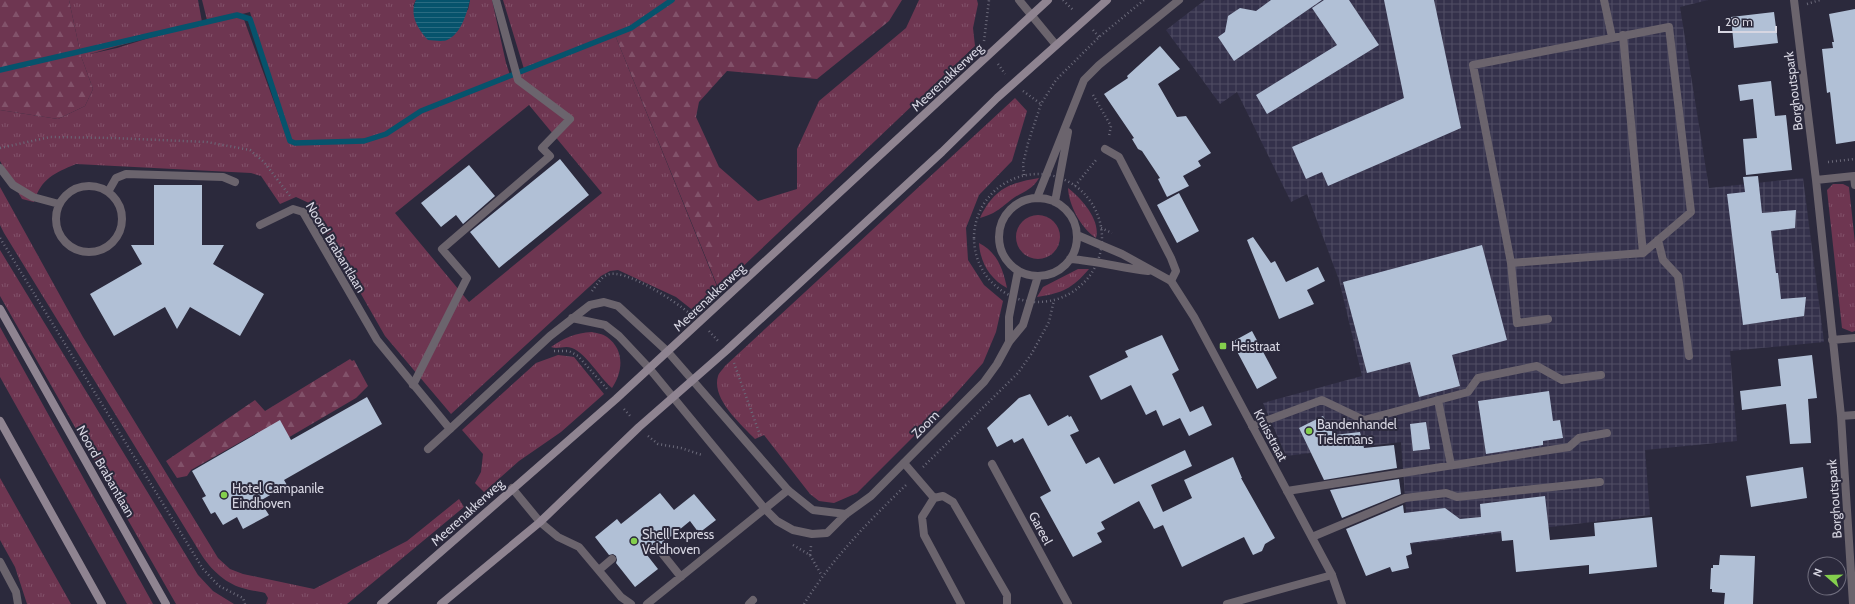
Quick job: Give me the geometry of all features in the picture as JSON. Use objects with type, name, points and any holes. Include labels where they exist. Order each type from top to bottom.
[{"type":"main road","name":"Meerenakkerweg","points":[[381,604],[668,352],[1048,0]]},
{"type":"main road","points":[[441,604],[540,522],[639,427],[727,350],[942,152],[997,98],[1107,0]]},
{"type":"main road","name":"Noord Brabantlaan","points":[[0,309],[166,604]]},
{"type":"main road","points":[[0,421],[102,604]]},
{"type":"street","points":[[413,385],[467,278],[442,249],[550,156],[542,148],[570,120],[518,80],[496,0]]},
{"type":"street","points":[[1019,0],[1056,45]]},
{"type":"street","points":[[1037,198],[1084,80],[1099,65],[1179,0]]},
{"type":"street","points":[[1604,0],[1612,37]]},
{"type":"street","name":"Borghoutspark","points":[[1794,0],[1816,180],[1841,416],[1854,604]]},
{"type":"street","points":[[1511,263],[1643,253],[1691,212],[1669,27],[1473,65],[1511,263],[1517,323],[1548,319]]},
{"type":"street","points":[[1623,35],[1643,253]]},
{"type":"street","points":[[1055,202],[1070,118]]},
{"type":"street","points":[[1105,149],[1119,157],[1171,258],[1176,272],[1175,277],[1171,281]]},
{"type":"street","points":[[0,168],[13,185],[33,197],[59,204]]},
{"type":"street","points":[[108,192],[116,178],[126,174],[223,177],[235,182]]},
{"type":"street","points":[[1816,180],[1854,176],[1855,185]]},
{"type":"street","points":[[86,186],[98,187],[108,192],[118,205],[122,220],[120,231],[115,240],[107,248],[97,252],[86,253],[75,250],[63,240],[56,225],[55,215],[59,204],[66,195],[75,188],[86,186]]},
{"type":"street","points":[[1037,198],[1055,202],[1066,210],[1074,221],[1077,234],[1076,247],[1070,259],[1057,272],[1038,276],[1018,271],[1009,263],[1002,252],[999,240],[1005,216],[1014,207],[1025,201],[1037,198]]},
{"type":"street","points":[[260,225],[293,209],[303,212]]},
{"type":"street","name":"Noord Brabantlaan","points":[[303,212],[377,340],[450,429]]},
{"type":"street","name":"Kruisstraat","points":[[1077,234],[1122,254],[1171,281],[1194,317],[1312,537],[1332,575],[1342,604]]},
{"type":"street","points":[[1658,240],[1663,260],[1678,276],[1689,356]]},
{"type":"street","name":"Kruisstraat","points":[[1070,259],[1098,261],[1117,267],[1152,271]]},
{"type":"street","name":"Zoom","points":[[1009,342],[1009,317],[1018,271]]},
{"type":"street","name":"Zoom","points":[[649,368],[765,509],[777,521],[793,530],[812,534],[827,532],[846,514],[871,496],[984,382],[997,364],[1009,342],[1023,325],[1038,276]]},
{"type":"street","points":[[428,450],[550,336],[590,305],[604,302],[618,306],[668,352],[788,490],[813,510],[846,514]]},
{"type":"street","points":[[572,318],[605,325],[619,336],[649,368]]},
{"type":"street","points":[[1832,340],[1855,338]]},
{"type":"street","points":[[1252,426],[1322,400],[1364,420],[1468,392],[1478,378],[1537,366],[1562,380],[1600,375]]},
{"type":"street","points":[[1438,400],[1451,465]]},
{"type":"street","points":[[1841,416],[1855,415]]},
{"type":"street","points":[[1287,491],[1569,447],[1579,438],[1607,433]]},
{"type":"street","points":[[904,463],[934,498]]},
{"type":"street","name":"Gareel","points":[[992,464],[1068,604]]},
{"type":"street","points":[[1312,537],[1404,498],[1446,493],[1457,497],[1600,482]]},
{"type":"street","points":[[512,488],[540,522],[558,537],[579,547],[621,597],[631,604]]},
{"type":"street","points":[[652,603],[681,577],[788,490]]},
{"type":"street","points":[[961,604],[924,535],[922,517],[934,498],[943,496],[953,502],[1007,595],[1007,604]]},
{"type":"street","points":[[657,547],[681,577]]},
{"type":"street","points":[[599,570],[612,559]]},
{"type":"street","points":[[0,562],[16,592],[18,604]]},
{"type":"street","points":[[1227,604],[1332,575]]},
{"type":"path","points":[[1054,300],[1030,301],[1013,297],[997,287],[982,268],[975,250],[975,228],[982,206],[993,192],[1007,182],[1024,175],[1023,164],[1028,143],[1041,104],[1052,85],[1099,37],[1144,0]]},
{"type":"path","points":[[1084,80],[1111,126],[1105,149],[1075,186],[1089,200],[1096,212],[1101,228]]},
{"type":"path","name":"Noord Brabantlaan","points":[[0,148],[50,137],[207,142],[250,150],[264,162],[303,212]]},
{"type":"path","points":[[1814,164],[1855,159]]},
{"type":"path","points":[[0,238],[203,569],[219,586],[242,598],[245,604]]},
{"type":"path","points":[[590,294],[606,275],[615,274],[624,276],[673,301],[700,322],[727,350],[749,404]]},
{"type":"path","points":[[804,604],[822,576],[810,555]]},
{"type":"shaded area","points":[[1205,0],[1708,0],[1680,7],[1709,188],[1803,178],[1824,342],[1730,351],[1737,441],[1645,450],[1650,515],[1411,544],[1408,539],[1401,442],[1286,456],[1263,403],[1362,376],[1339,280],[1307,194],[1291,202],[1237,92],[1220,104],[1166,30]]},
{"type":"green space","points":[[0,0],[69,0],[81,56],[93,89],[85,106],[58,119],[0,110]]},
{"type":"green space","points":[[69,0],[198,0],[202,22],[207,20],[202,0],[416,0],[413,6],[468,10],[470,0],[492,0],[510,75],[524,69],[503,0],[675,0],[633,27],[615,35],[718,289],[719,167],[758,201],[797,189],[797,149],[819,101],[906,28],[919,0],[977,0],[978,4],[973,28],[975,46],[695,312],[676,297],[618,270],[610,271],[601,276],[451,414],[385,336],[309,203],[296,197],[280,204],[261,176],[251,173],[76,164],[61,170],[49,178],[40,188],[34,202],[22,199],[0,161],[0,110],[58,119],[85,106],[93,89],[81,56]],"holes":[[[250,12],[285,132],[242,14]],[[181,28],[117,48],[90,54]],[[529,105],[602,193],[469,302],[395,213]]]},
{"type":"green space","points":[[675,0],[902,0],[889,21],[817,79],[727,71],[699,102],[696,117],[719,167],[719,290],[615,35],[641,23]]},
{"type":"green space","points":[[1015,98],[1027,111],[1012,161],[979,195],[966,228],[968,260],[984,285],[1003,301],[996,332],[983,363],[951,399],[857,493],[834,503],[819,501],[810,494],[764,435],[755,439],[729,411],[719,394],[717,385],[718,376],[725,366]]},
{"type":"green space","points":[[1039,178],[1031,187],[999,209],[980,218],[991,200],[1004,189],[1019,182]]},
{"type":"green space","points":[[1833,184],[1843,184],[1849,187],[1855,243],[1855,331],[1852,332],[1842,328],[1827,190]]},
{"type":"green space","points":[[0,187],[83,337],[218,558],[230,569],[243,574],[314,589],[407,541],[459,499],[464,507],[347,604],[266,604],[268,598],[265,593],[239,587],[220,576],[201,554],[4,233],[0,225]]},
{"type":"green space","points":[[1068,188],[1084,203],[1093,217],[1097,231],[1096,238],[1081,223],[1073,209]]},
{"type":"green space","points":[[1034,215],[1042,215],[1047,216],[1054,221],[1059,228],[1059,246],[1054,253],[1047,258],[1034,259],[1026,256],[1019,249],[1016,241],[1016,233],[1019,225],[1026,218]]},
{"type":"green space","points":[[979,243],[995,256],[1001,268],[1007,288],[996,280],[987,269],[981,257]]},
{"type":"green space","points":[[0,250],[198,575],[213,591],[234,604],[176,604],[0,296]]},
{"type":"green space","points":[[1078,269],[1089,269],[1072,286],[1060,292],[1037,297],[1043,287]]},
{"type":"green space","points":[[0,327],[153,604],[127,604],[0,377]]},
{"type":"green space","points":[[592,332],[602,334],[607,337],[617,348],[620,368],[616,382],[612,388],[583,355],[569,347],[551,347],[570,336]]},
{"type":"green space","points":[[558,355],[574,357],[604,394],[561,432],[519,461],[484,492],[475,483],[481,472],[483,454],[462,430],[536,363]]},
{"type":"green space","points":[[350,359],[352,361],[354,360],[368,386],[356,398],[269,449],[258,432],[191,470],[187,476],[177,478],[166,461],[255,400],[265,411]]},
{"type":"green space","points":[[0,478],[71,604],[27,604],[15,567],[0,540]]},
{"type":"water","points":[[416,0],[470,0],[460,28],[452,37],[445,41],[440,41],[428,40],[418,26],[414,16],[414,6]]},
{"type":"building","points":[[1271,0],[1322,0],[1234,61],[1218,37],[1225,32],[1228,16],[1240,8],[1256,11]]},
{"type":"building","points":[[1324,0],[1349,0],[1379,45],[1267,114],[1256,95],[1337,45],[1312,8]]},
{"type":"building","points":[[1384,0],[1434,0],[1461,128],[1328,186],[1322,172],[1306,179],[1292,147],[1404,98]]},
{"type":"building","points":[[1855,9],[1855,141],[1836,144],[1830,92],[1827,93],[1822,49],[1833,48],[1832,42],[1834,42],[1829,14]]},
{"type":"building","points":[[1774,12],[1778,43],[1734,48],[1731,17]]},
{"type":"building","points":[[1160,46],[1180,69],[1158,84],[1177,117],[1186,116],[1211,153],[1198,161],[1201,166],[1183,176],[1189,186],[1167,197],[1158,179],[1160,178],[1142,151],[1138,149],[1132,139],[1134,138],[1104,94],[1128,78],[1127,76]]},
{"type":"building","points":[[1771,81],[1775,116],[1786,115],[1792,170],[1746,175],[1743,139],[1757,138],[1753,99],[1740,101],[1738,85]]},
{"type":"building","points":[[560,159],[589,195],[499,268],[470,232]]},
{"type":"building","points":[[469,165],[495,196],[463,224],[456,215],[441,227],[421,203]]},
{"type":"building","points":[[1758,176],[1762,213],[1796,210],[1795,228],[1771,231],[1781,299],[1806,297],[1804,316],[1743,325],[1727,194],[1745,192],[1743,177]]},
{"type":"building","points":[[154,185],[202,185],[202,245],[224,245],[213,264],[264,294],[240,336],[190,307],[177,329],[165,307],[114,336],[90,294],[142,264],[131,245],[154,245]]},
{"type":"building","points":[[1179,193],[1199,231],[1177,243],[1157,205]]},
{"type":"building","points":[[1253,237],[1271,263],[1275,261],[1286,282],[1318,267],[1325,281],[1307,290],[1314,304],[1279,319],[1247,240]]},
{"type":"building","points":[[1482,245],[1507,340],[1452,355],[1460,386],[1419,397],[1410,362],[1367,373],[1343,282]]},
{"type":"building","points":[[1252,331],[1277,378],[1257,389],[1232,342]]},
{"type":"building","points":[[1162,335],[1179,370],[1172,374],[1190,412],[1203,406],[1212,425],[1189,436],[1180,418],[1163,426],[1156,410],[1146,415],[1131,385],[1101,400],[1089,376],[1128,357],[1125,351]]},
{"type":"building","points":[[1812,355],[1817,398],[1808,399],[1811,443],[1790,444],[1786,404],[1742,410],[1740,391],[1781,386],[1778,359]]},
{"type":"building","points":[[1549,391],[1553,421],[1560,420],[1563,438],[1543,441],[1543,445],[1486,454],[1478,401]]},
{"type":"building","points":[[1030,394],[1048,426],[1068,415],[1069,417],[1071,416],[1079,431],[1070,435],[1086,464],[1099,457],[1114,484],[1185,450],[1192,466],[1151,485],[1163,512],[1192,498],[1184,480],[1233,457],[1241,478],[1275,538],[1265,544],[1262,551],[1253,555],[1244,537],[1182,567],[1163,525],[1154,529],[1139,501],[1101,522],[1105,529],[1097,533],[1102,542],[1073,557],[1040,497],[1051,491],[1023,438],[1014,443],[1012,439],[997,447],[987,428],[1019,398]]},
{"type":"building","points":[[367,397],[382,424],[284,480],[287,485],[260,501],[269,515],[243,529],[237,517],[223,525],[215,512],[211,514],[202,498],[206,496],[192,471],[280,420],[291,440]]},
{"type":"building","points":[[1323,416],[1334,435],[1360,432],[1364,448],[1394,445],[1397,468],[1324,480],[1299,428]]},
{"type":"building","points":[[1426,422],[1430,449],[1413,451],[1410,424]]},
{"type":"building","points":[[1803,467],[1807,498],[1751,507],[1746,476]]},
{"type":"building","points":[[1399,479],[1401,494],[1342,518],[1330,490]]},
{"type":"building","points":[[660,493],[674,510],[694,494],[716,520],[699,533],[690,521],[662,544],[657,542],[653,543],[653,551],[647,555],[658,569],[635,587],[616,563],[616,556],[613,554],[609,555],[595,537],[617,519],[621,524]]},
{"type":"building","points":[[1545,496],[1550,540],[1595,536],[1594,523],[1652,517],[1657,567],[1589,574],[1589,565],[1516,572],[1513,540],[1502,541],[1501,531],[1410,543],[1412,554],[1406,556],[1409,568],[1392,572],[1390,567],[1366,576],[1346,529],[1403,505],[1404,513],[1445,508],[1460,519],[1481,517],[1480,504]]},
{"type":"building","points":[[1720,555],[1755,556],[1753,604],[1724,604],[1725,593],[1712,592],[1712,589],[1710,589],[1711,568],[1713,568],[1713,565],[1719,565]]},
{"type":"waterway","points":[[0,70],[237,15],[250,19],[290,141],[295,143],[364,141],[386,134],[421,111],[631,28],[672,0]]},
{"type":"place","name":"Heistraat","points":[[1223,346]]},
{"type":"place","name":"Bandenhandel Tielemans","points":[[1309,431]]},
{"type":"place","name":"Hotel Campanile Eindhoven","points":[[224,495]]},
{"type":"place","name":"Shell Express Veldhoven","points":[[634,541]]}]
